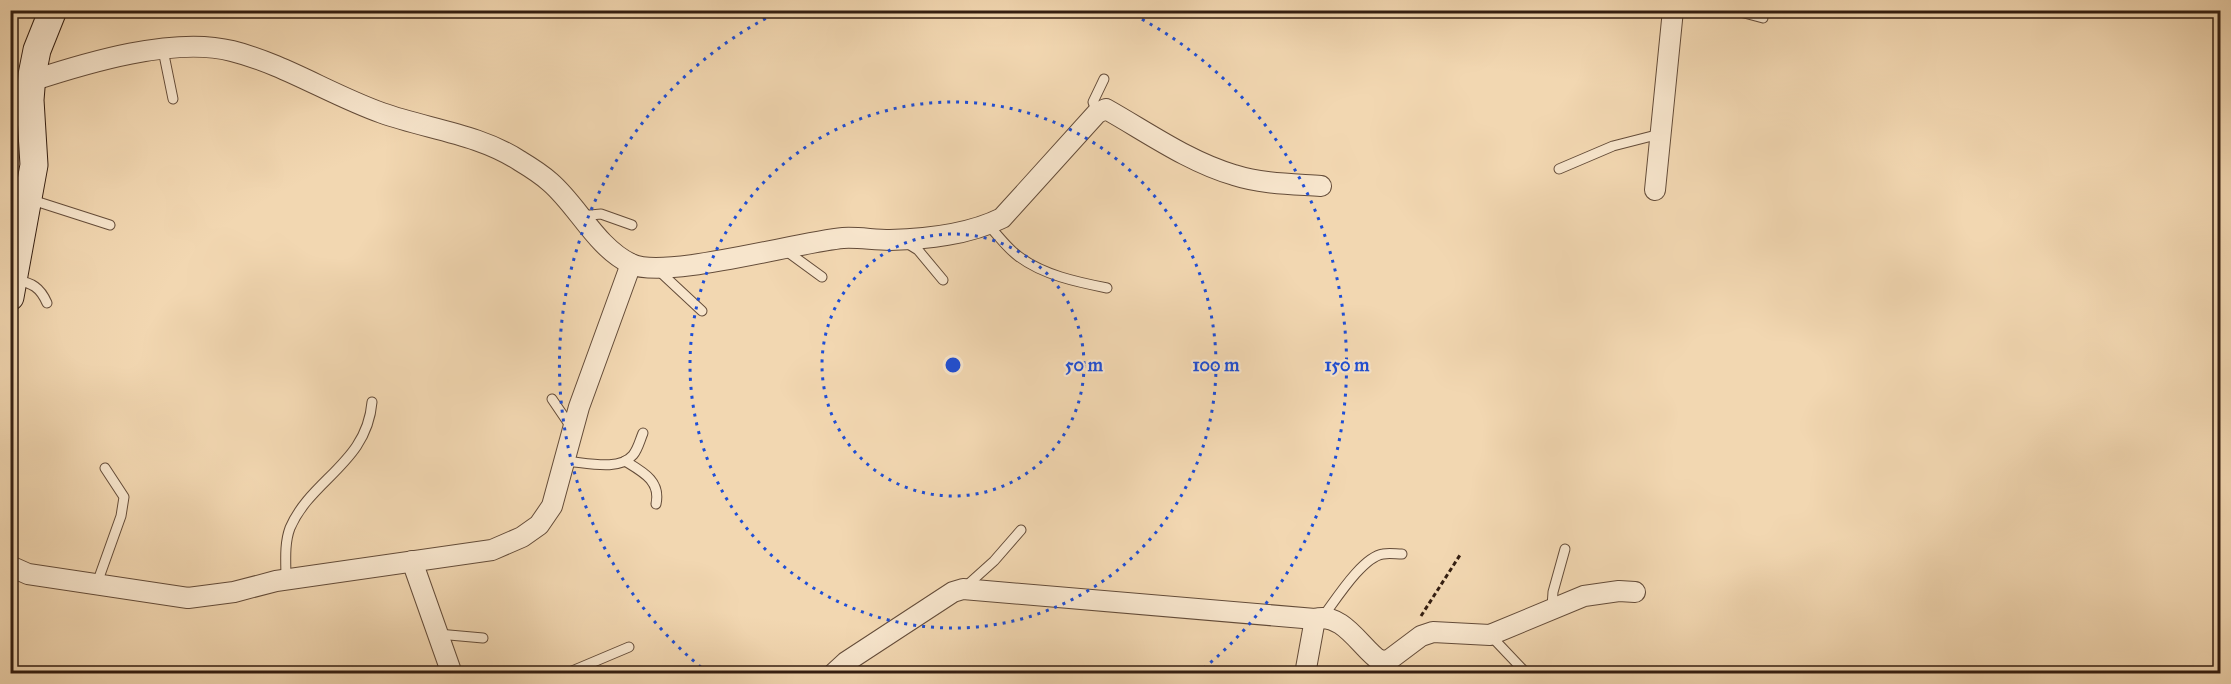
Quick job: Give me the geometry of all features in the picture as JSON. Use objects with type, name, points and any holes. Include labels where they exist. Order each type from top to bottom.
[{"type":"street","points":[[12,288],[34,165],[31,81],[37,50],[53,10]]},
{"type":"street","points":[[1655,190],[1673,10]]},
{"type":"street","points":[[31,81],[78,66],[163,50],[196,47],[231,51],[384,114],[492,145],[519,160],[551,183],[607,246],[631,264],[665,269],[845,238],[931,238],[988,225],[1002,218],[1097,113],[1106,110],[1204,163],[1233,175],[1261,182],[1321,186]]},
{"type":"street","points":[[10,566],[28,574],[188,598],[234,592],[286,579],[492,550],[522,537],[539,525],[552,507],[572,429],[631,264]]},
{"type":"street","points":[[412,561],[452,674]]},
{"type":"street","points":[[833,674],[846,662],[953,592],[963,589],[1337,622],[1373,656],[1391,667]]},
{"type":"street","points":[[1391,667],[1389,660],[1421,636],[1433,632],[1490,634],[1584,596],[1619,591],[1635,592]]},
{"type":"street","points":[[1305,674],[1319,619]]},
{"type":"lane","points":[[1733,10],[1763,18]]},
{"type":"lane","points":[[163,50],[173,99]]},
{"type":"lane","points":[[1097,113],[1093,102],[1104,80]]},
{"type":"lane","points":[[1558,169],[1613,146],[1660,134]]},
{"type":"lane","points":[[28,199],[110,225]]},
{"type":"lane","points":[[580,216],[601,214],[632,225]]},
{"type":"lane","points":[[988,225],[1017,256],[1036,267],[1069,280],[1107,288]]},
{"type":"lane","points":[[900,239],[918,250],[943,280]]},
{"type":"lane","points":[[783,248],[822,278]]},
{"type":"lane","points":[[656,268],[702,311]]},
{"type":"lane","points":[[12,288],[32,283],[42,291],[47,303]]},
{"type":"lane","points":[[552,399],[572,429]]},
{"type":"lane","points":[[286,579],[286,546],[289,530],[298,514],[360,443],[370,421],[372,402]]},
{"type":"lane","points":[[564,461],[606,464],[625,461],[634,454],[643,433]]},
{"type":"lane","points":[[625,461],[645,473],[654,483],[658,494],[656,504]]},
{"type":"lane","points":[[96,586],[121,516],[123,497],[105,468]]},
{"type":"lane","points":[[963,589],[994,561],[1022,530]]},
{"type":"lane","points":[[1552,607],[1555,583],[1565,549]]},
{"type":"lane","points":[[1319,619],[1356,574],[1369,562],[1381,554],[1402,554]]},
{"type":"lane","points":[[438,634],[483,638]]},
{"type":"lane","points":[[1490,634],[1527,674]]},
{"type":"lane","points":[[565,674],[628,647]]},
{"type":"path","points":[[1412,642],[1427,604],[1460,555]]}]
